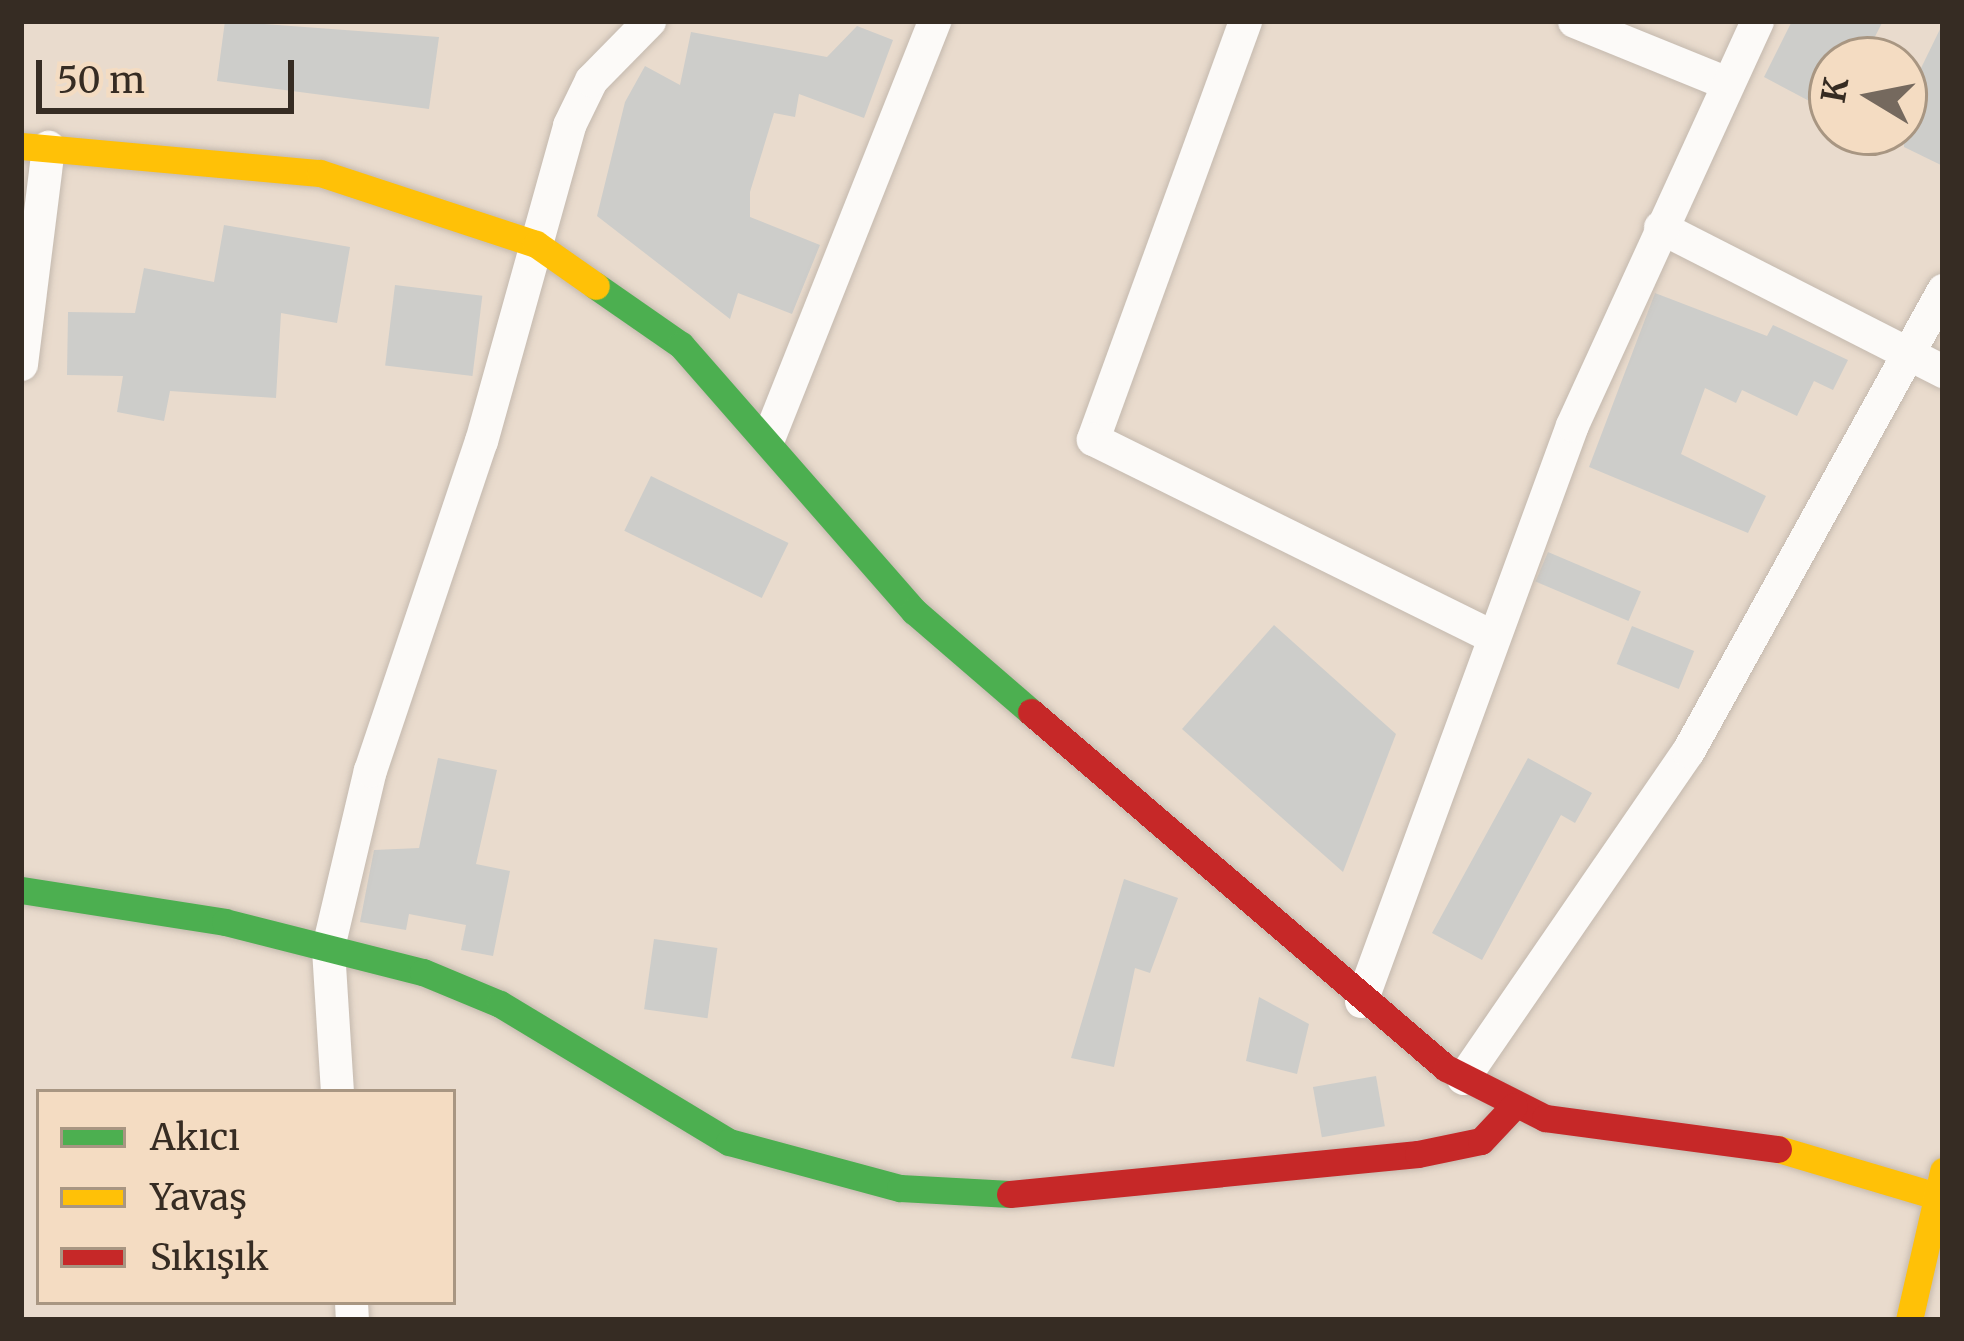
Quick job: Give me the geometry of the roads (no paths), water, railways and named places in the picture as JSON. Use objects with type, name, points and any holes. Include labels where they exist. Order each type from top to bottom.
[{"type":"main road","points":[[34,147],[320,173],[536,244],[642,311],[769,436],[914,611],[1361,1001],[1462,1078],[1514,1106],[1599,1130],[1828,1154],[1942,1189],[1909,1320]]},
{"type":"main road","points":[[21,890],[328,947],[458,984],[729,1142],[960,1196],[1054,1196],[1467,1147],[1514,1106]]},
{"type":"street","points":[[337,1089],[328,947],[370,770],[584,95],[649,21]]},
{"type":"street","points":[[769,436],[934,21]]},
{"type":"street","points":[[1245,21],[1094,439],[1493,637]]},
{"type":"street","points":[[1574,21],[1722,81]]},
{"type":"street","points":[[1361,1001],[1493,637],[1722,81],[1757,21]]},
{"type":"street","points":[[21,364],[34,147]]},
{"type":"street","points":[[1660,227],[1943,371]]},
{"type":"street","points":[[1462,1078],[1688,751],[1912,356],[1943,290]]}]
